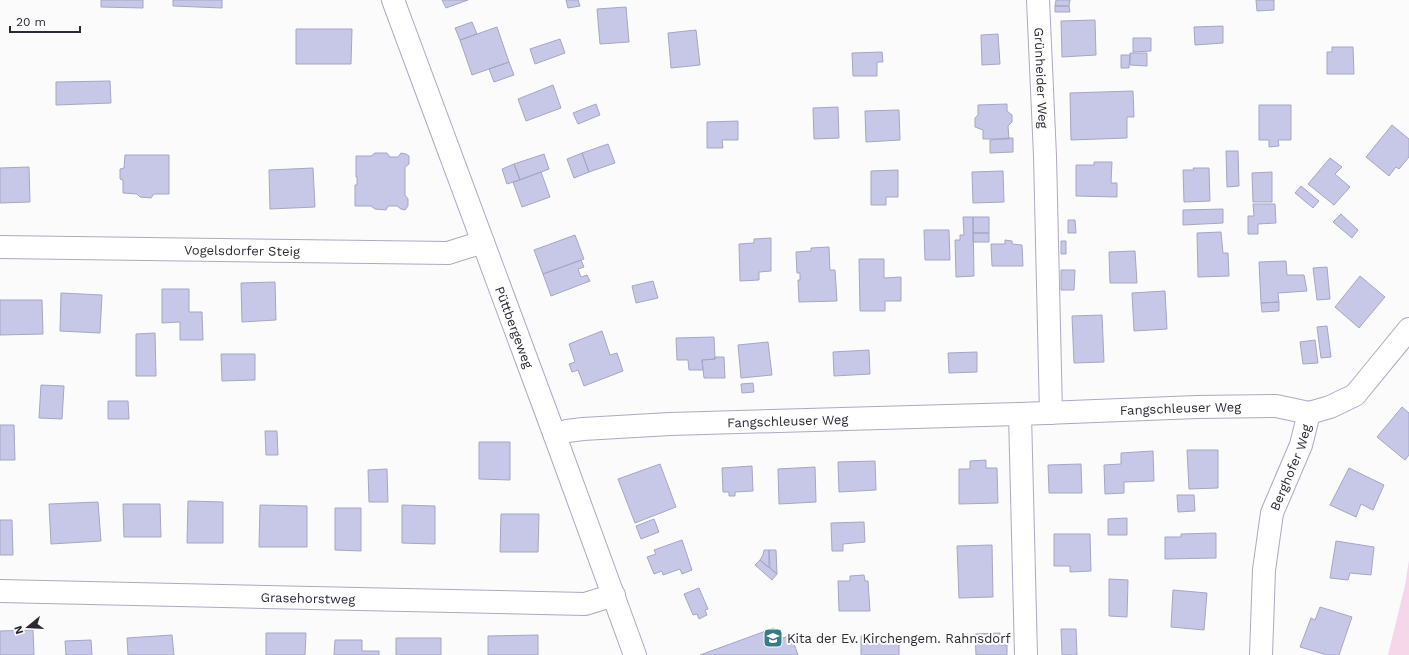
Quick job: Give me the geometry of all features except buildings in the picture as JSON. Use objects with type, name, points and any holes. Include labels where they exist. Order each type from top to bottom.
[{"type":"street","name":"Püttbergeweg","points":[[393,0],[635,655]]},
{"type":"street","name":"Grünheider Weg","points":[[1038,0],[1045,156],[1051,413]]},
{"type":"street","name":"Vogelsdorfer Steig","points":[[0,247],[448,253],[483,242]]},
{"type":"street","name":"Berghofer Weg","points":[[1261,655],[1264,570],[1272,513],[1301,445],[1309,413],[1355,396],[1409,329]]},
{"type":"street","name":"Fangschleuser Weg","points":[[555,436],[584,429],[670,424],[1020,414],[1198,407],[1276,406],[1309,413]]},
{"type":"street","points":[[1020,414],[1026,655]]},
{"type":"street","name":"Grasehorstweg","points":[[0,591],[585,604],[614,595]]},
{"type":"shaded area","points":[[1409,560],[1409,655],[1388,655],[1405,585]]},
{"type":"place","name":"Kita der Ev. Kirchengem. Rahnsdorf","points":[[773,638]]}]
